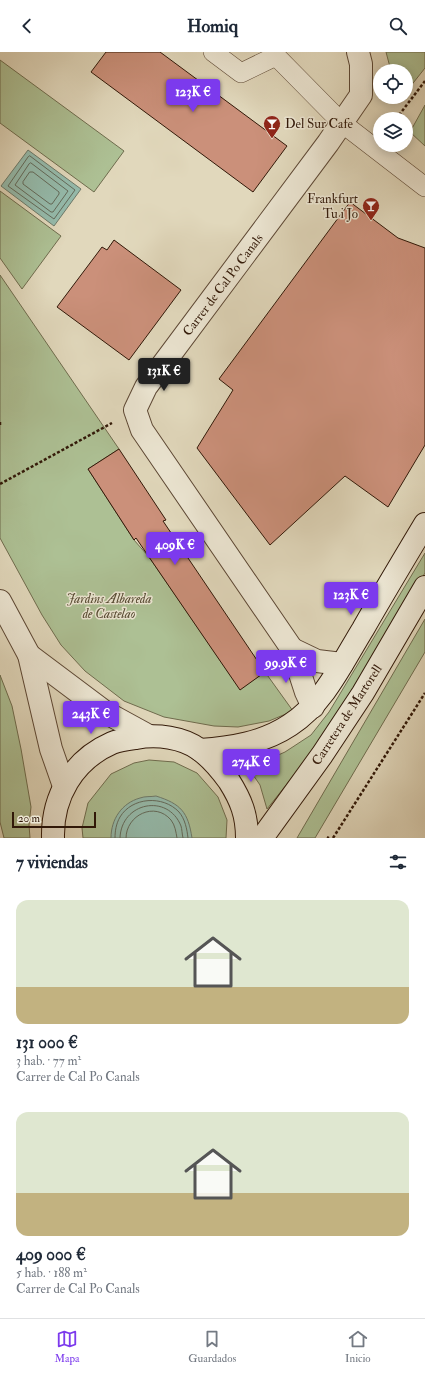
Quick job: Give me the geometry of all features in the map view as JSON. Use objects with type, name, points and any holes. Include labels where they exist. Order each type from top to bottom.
[{"type":"street","points":[[213,52],[241,73],[276,54],[342,123],[425,187]]},
{"type":"street","name":"Carrer de Cal Po Canals","points":[[135,410],[146,387],[328,144],[361,95],[361,64],[358,52]]},
{"type":"street","points":[[135,410],[142,430],[292,649],[306,692],[313,707]]},
{"type":"street","points":[[200,750],[229,748],[263,739],[290,725],[313,707],[342,664],[425,524]]},
{"type":"street","name":"Carretera de Martorell","points":[[262,838],[322,755],[363,693],[425,588]]},
{"type":"street","points":[[0,601],[29,655],[51,749],[64,786]]},
{"type":"street","points":[[292,649],[317,661],[342,664]]},
{"type":"street","points":[[29,655],[105,712],[147,735]]},
{"type":"street","points":[[53,838],[53,822],[60,794],[64,786],[81,764],[94,753],[113,742],[147,735],[168,737],[187,743],[200,750],[223,772],[240,797],[246,821],[246,838]]},
{"type":"path","points":[[401,112],[425,81]]},
{"type":"path","points":[[0,484],[135,410]]},
{"type":"path","points":[[333,838],[425,693]]},
{"type":"green space","points":[[386,52],[425,52],[425,68],[413,83],[413,64],[389,64]]},
{"type":"green space","points":[[0,60],[124,151],[94,192],[0,123]]},
{"type":"green space","points":[[425,105],[425,146],[413,135],[413,127]]},
{"type":"green space","points":[[0,191],[61,236],[22,289],[0,258]]},
{"type":"green space","name":"Jardins Albareda de Castelao","points":[[0,275],[119,449],[88,469],[134,540],[149,557],[240,689],[265,672],[293,711],[269,721],[238,727],[214,726],[164,717],[124,701],[85,671],[61,645],[42,615],[0,538]]},
{"type":"green space","points":[[425,553],[425,573],[372,660],[318,745],[267,809],[260,785],[247,766],[267,760],[285,752],[311,735],[329,712]]},
{"type":"green space","points":[[425,619],[425,652],[315,838],[297,838]]},
{"type":"green space","points":[[0,675],[12,706],[21,749],[31,807],[29,825],[30,838],[4,838],[0,822]]},
{"type":"green space","points":[[149,760],[174,762],[197,773],[218,797],[227,820],[226,838],[83,838],[82,828],[88,803],[111,774],[134,763]]},
{"type":"water","points":[[28,150],[81,189],[54,226],[1,186]]},
{"type":"water","points":[[156,796],[172,802],[182,810],[188,822],[192,838],[111,838],[115,818],[123,808],[134,800]]},
{"type":"building","points":[[106,52],[160,52],[287,146],[253,192],[91,72]]},
{"type":"building","points":[[350,202],[398,238],[425,248],[425,445],[388,507],[345,476],[270,545],[197,448],[233,390],[219,379]]},
{"type":"building","points":[[114,240],[181,290],[129,360],[57,307],[102,247],[107,250]]},
{"type":"building","points":[[119,449],[166,520],[163,521],[265,672],[240,690],[136,538],[134,540],[88,469]]},
{"type":"place","name":"Del Sur Cafe","points":[[272,139]]},
{"type":"place","name":"Frankfurt Tu i Jo","points":[[371,221]]}]
